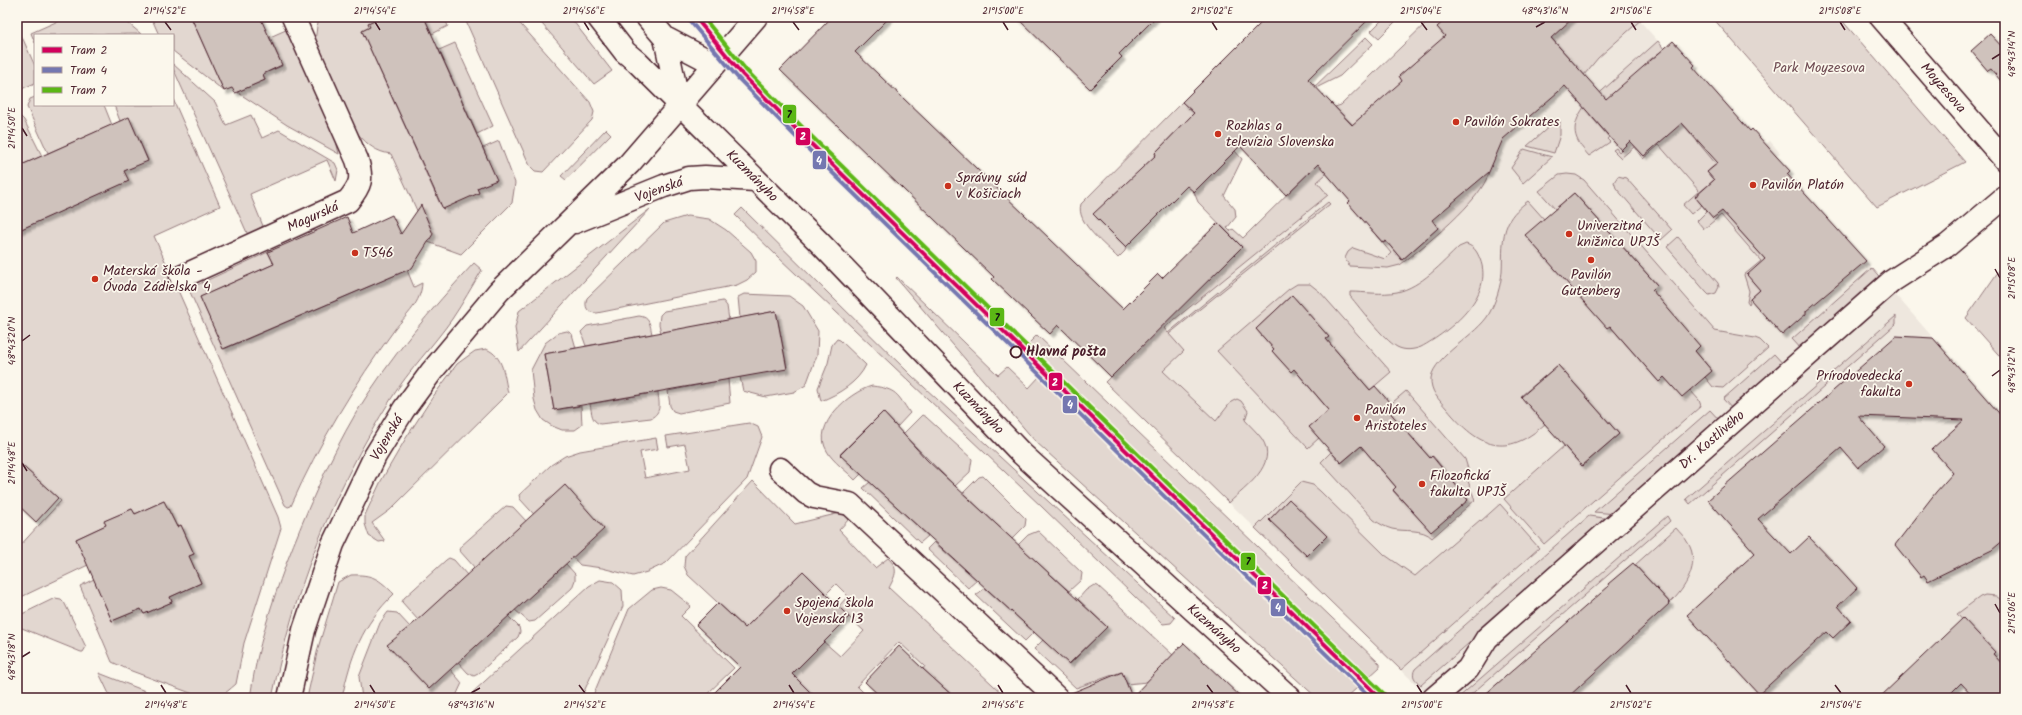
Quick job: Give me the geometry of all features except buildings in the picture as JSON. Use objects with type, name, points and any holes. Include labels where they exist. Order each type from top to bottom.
[{"type":"street","name":"Magurská","points":[[181,277],[348,202],[361,182],[361,172],[357,160],[293,17]]},
{"type":"street","name":"Kuzmányho","points":[[598,17],[625,52],[820,242],[1022,454],[1290,698]]},
{"type":"street","points":[[647,17],[665,38],[715,64]]},
{"type":"street","name":"Vojenská","points":[[289,698],[304,630],[317,587],[333,544],[375,456],[404,409],[432,371],[498,292],[629,164],[679,104],[756,17]]},
{"type":"street","name":"Moyzesova","points":[[1881,17],[2005,160]]},
{"type":"street","points":[[665,38],[679,104]]},
{"type":"street","name":"Vojenská","points":[[567,225],[664,186],[689,178],[712,177],[755,180]]},
{"type":"street","name":"Dr. Kostlivého","points":[[1434,698],[1468,669],[1487,638],[1892,281],[1961,235],[2005,196]]},
{"type":"street","points":[[780,469],[806,493],[814,497],[850,504],[1057,698]]},
{"type":"shaded area","points":[[1432,17],[1644,17],[1640,21],[1664,48],[1673,41],[1695,65],[1693,67],[1749,131],[1752,129],[1766,144],[1770,141],[1780,153],[1776,156],[1790,171],[1787,174],[1843,238],[1845,237],[2005,420],[2005,698],[1430,698],[1105,382],[1242,247],[1360,125]]},
{"type":"green space","points":[[56,17],[121,17],[141,34],[34,34],[34,40],[31,33],[58,21]]},
{"type":"green space","points":[[151,17],[191,17],[224,91],[174,52],[174,34],[159,34]]},
{"type":"green space","points":[[320,17],[381,17],[368,23],[370,27],[362,31],[440,204],[448,200],[450,205],[478,193],[477,188],[496,180],[483,148],[499,141],[515,183],[512,203],[461,254],[428,242],[419,215],[391,154],[381,152],[358,134],[315,42]]},
{"type":"green space","points":[[424,17],[444,17],[448,26],[432,34]]},
{"type":"green space","points":[[464,17],[514,17],[590,102],[594,112],[592,120],[543,172],[535,171],[530,166]]},
{"type":"green space","points":[[536,17],[570,17],[612,71],[594,84]]},
{"type":"green space","points":[[1385,17],[1400,17],[1379,38],[1371,31]]},
{"type":"green space","points":[[1432,17],[1448,17],[1437,27],[1449,40],[1426,53],[1399,76],[1489,172],[1484,184],[1476,196],[1451,222],[1400,265],[1388,268],[1349,266],[1345,258],[1348,252],[1353,248],[1385,259],[1391,253],[1370,228],[1383,243],[1386,241],[1402,260],[1438,228],[1372,150],[1342,160],[1317,182],[1328,195],[1164,328],[1168,333],[1328,202],[1330,204],[1169,334],[1184,351],[1163,371],[1216,421],[1231,402],[1237,399],[1241,401],[1248,411],[1245,420],[1262,439],[1266,449],[1266,458],[1258,475],[1229,503],[1105,382],[1242,247],[1198,202],[1194,192],[1235,151],[1242,159],[1224,196],[1235,209],[1236,217],[1227,228],[1230,231],[1233,229],[1243,238],[1355,127],[1335,107],[1341,105]]},
{"type":"green space","points":[[1533,17],[1644,17],[1598,58],[1584,75]]},
{"type":"green space","name":"Park Moyzesova","points":[[1712,17],[1839,17],[1965,162],[1877,207]]},
{"type":"green space","points":[[288,29],[335,136],[339,154],[287,125],[237,92],[265,80],[263,74],[282,66],[270,37]]},
{"type":"green space","points":[[22,37],[34,64],[34,83],[17,91],[17,39]]},
{"type":"green space","points":[[1366,37],[1373,44],[1340,76],[1310,91]]},
{"type":"green space","points":[[1658,41],[1664,49],[1647,62],[1649,64],[1589,114],[1609,137],[1607,139],[1610,142],[1589,156],[1580,144],[1575,133],[1577,121],[1584,107]]},
{"type":"green space","points":[[455,43],[493,126],[477,134],[439,50]]},
{"type":"green space","points":[[174,65],[215,102],[226,125],[251,115],[262,138],[279,130],[335,163],[338,170],[336,181],[327,160],[250,194],[263,226],[248,235],[174,70]]},
{"type":"green space","points":[[34,97],[34,106],[104,106],[112,125],[48,153],[27,107],[30,99]]},
{"type":"green space","points":[[174,101],[220,206],[154,236],[278,517],[281,528],[244,643],[236,684],[222,695],[210,698],[204,698],[129,670],[112,662],[80,586],[94,579],[112,621],[141,609],[144,614],[172,602],[170,597],[201,583],[189,556],[194,554],[181,525],[177,527],[164,501],[135,514],[132,509],[105,521],[106,525],[76,539],[88,565],[17,599],[17,549],[61,501],[17,461],[17,231],[128,181],[124,171],[148,160],[129,118],[120,121],[114,106],[174,106]]},
{"type":"green space","points":[[1182,102],[1194,113],[1155,153],[1156,155],[1094,214],[1126,247],[1125,251],[1118,258],[1087,226],[1080,211],[1081,204]]},
{"type":"green space","points":[[17,116],[20,116],[24,120],[42,156],[17,167]]},
{"type":"green space","points":[[1677,117],[1716,164],[1707,172],[1714,180],[1695,196],[1702,205],[1691,214],[1683,205],[1699,191],[1659,145],[1643,159],[1634,147],[1621,158],[1613,150],[1616,148],[1619,152],[1630,141],[1644,156],[1658,143]]},
{"type":"green space","points":[[1558,119],[1560,121],[1560,135],[1554,153],[1527,146]]},
{"type":"green space","points":[[606,129],[611,134],[566,180],[561,176]]},
{"type":"green space","points":[[1524,149],[1552,157],[1523,183],[1511,168]]},
{"type":"green space","points":[[1559,175],[1576,175],[1584,180],[1715,331],[1755,338],[1760,340],[1768,348],[1723,388],[1713,387],[1705,377],[1712,371],[1695,351],[1652,290],[1657,285],[1574,193],[1555,209],[1539,191]]},
{"type":"green space","points":[[1618,176],[1626,178],[1672,230],[1661,240],[1616,188],[1614,182]]},
{"type":"green space","points":[[1528,201],[1544,219],[1610,326],[1659,382],[1664,377],[1682,396],[1690,390],[1699,400],[1701,406],[1544,544],[1504,499],[1564,446],[1582,466],[1619,434],[1558,365],[1521,396],[1545,424],[1531,435],[1518,442],[1505,445],[1493,444],[1470,433],[1438,399],[1431,383],[1434,370],[1440,362],[1475,330],[1489,314],[1496,299],[1501,282],[1503,241],[1506,229],[1514,214]]},
{"type":"green space","points":[[742,208],[912,376],[1175,618],[1171,623],[1163,624],[778,257],[735,215]]},
{"type":"green space","points":[[650,209],[519,352],[515,328],[519,311]]},
{"type":"green space","points":[[1707,211],[1722,211],[1791,247],[1760,290],[1749,300],[1749,305],[1747,302],[1749,291],[1744,275],[1761,261],[1721,215],[1704,229],[1697,221]]},
{"type":"green space","points":[[687,216],[709,219],[726,230],[751,252],[756,261],[756,272],[747,280],[737,285],[597,313],[591,312],[587,309],[587,298],[664,223]]},
{"type":"green space","points":[[1678,237],[1718,283],[1719,287],[1716,293],[1709,295],[1667,247]]},
{"type":"green space","points":[[1466,244],[1474,248],[1480,259],[1483,273],[1481,286],[1467,311],[1444,332],[1421,347],[1406,350],[1391,343],[1350,296],[1350,292],[1385,293],[1397,292],[1406,289],[1431,274],[1459,247]]},
{"type":"green space","points":[[268,252],[274,264],[200,297],[224,349],[407,270],[414,287],[422,283],[419,297],[409,313],[395,329],[365,371],[351,393],[325,437],[291,506],[288,507],[285,505],[190,292],[192,287]]},
{"type":"green space","points":[[2005,262],[2005,362],[1966,318]]},
{"type":"green space","points":[[474,263],[482,270],[452,319],[405,378],[391,399],[350,470],[333,506],[304,580],[281,657],[272,698],[252,698],[251,692],[257,660],[275,595],[301,525],[336,450],[356,413],[396,354],[426,316]]},
{"type":"green space","points":[[1872,268],[1883,281],[1803,351],[1792,339]]},
{"type":"green space","points":[[897,277],[998,375],[1007,367],[1029,388],[1050,365],[1028,344],[1037,335],[1380,664],[1380,667],[1346,698],[1317,698],[1035,441],[896,278]]},
{"type":"green space","points":[[1297,284],[1310,284],[1320,292],[1391,372],[1370,390],[1326,339],[1329,337],[1291,296],[1256,329],[1274,349],[1272,351],[1291,371],[1294,369],[1329,410],[1310,427],[1319,438],[1308,448],[1217,351],[1289,289]]},
{"type":"green space","points":[[744,294],[789,296],[803,306],[818,331],[817,355],[806,385],[794,392],[766,397],[743,391],[740,377],[787,368],[776,311],[740,318],[738,297]]},
{"type":"green space","points":[[723,301],[727,306],[729,320],[661,333],[659,324],[660,315],[664,311]]},
{"type":"green space","points":[[639,316],[647,320],[652,334],[586,346],[581,332],[587,326]]},
{"type":"green space","points":[[1896,316],[1896,324],[1690,504],[1686,499]]},
{"type":"green space","points":[[567,331],[572,334],[576,348],[544,354],[554,410],[581,406],[582,425],[575,430],[562,430],[543,420],[537,410],[534,399],[531,370],[545,343],[558,333]]},
{"type":"green space","points":[[837,339],[840,340],[866,365],[858,377],[847,387],[821,401],[818,388],[828,363],[832,345]]},
{"type":"green space","points":[[486,349],[492,352],[500,362],[508,393],[390,510],[372,523],[385,541],[379,542],[369,536],[365,524],[365,515],[381,481],[406,438],[432,398],[457,364],[475,351]]},
{"type":"green space","points":[[1774,354],[1785,366],[1734,411],[1723,399]]},
{"type":"green space","points":[[728,379],[730,403],[679,413],[673,411],[670,406],[668,391]]},
{"type":"green space","points":[[872,386],[892,391],[899,397],[910,413],[897,427],[883,412],[840,454],[861,474],[855,480],[833,459],[827,451],[823,441],[824,431],[828,421],[843,402],[863,389]]},
{"type":"green space","points":[[1406,391],[1465,459],[1469,472],[1468,481],[1475,500],[1432,538],[1424,533],[1392,529],[1374,520],[1321,462],[1331,452],[1341,463],[1361,446],[1396,487],[1393,491],[1431,531],[1468,500],[1433,456],[1430,458],[1386,408]]},
{"type":"green space","points":[[658,392],[658,410],[657,413],[651,418],[600,424],[595,421],[592,416],[590,404]]},
{"type":"green space","points":[[1710,410],[1721,422],[1616,514],[1594,512]]},
{"type":"green space","points":[[922,415],[972,459],[970,472],[955,486],[903,434]]},
{"type":"green space","points":[[749,423],[758,427],[762,437],[747,479],[666,563],[647,572],[633,576],[602,568],[580,565],[520,499],[519,495],[551,465],[565,456],[580,451],[656,438],[658,449],[640,452],[645,478],[690,469],[685,444],[668,447],[666,436]]},
{"type":"green space","points":[[983,476],[1026,519],[1025,526],[1012,539],[963,493],[979,477]]},
{"type":"green space","points":[[753,481],[795,524],[840,513],[850,518],[839,530],[875,568],[888,558],[894,565],[895,575],[889,588],[1007,698],[952,698],[953,696],[923,669],[925,666],[899,642],[857,686],[865,694],[862,698],[815,698],[792,674],[824,642],[840,656],[864,631],[838,607],[848,596],[836,584],[826,594],[803,571],[745,628],[688,575],[684,566],[685,556]]},
{"type":"green space","points":[[870,482],[928,536],[920,543],[863,488]]},
{"type":"green space","points":[[1301,482],[1313,485],[1385,555],[1415,576],[1500,504],[1539,548],[1401,670],[1255,528]]},
{"type":"green space","points":[[506,506],[513,507],[527,522],[475,568],[459,550],[461,546]]},
{"type":"green space","points":[[1589,516],[1611,519],[1421,685],[1414,678],[1415,669]]},
{"type":"green space","points":[[1667,516],[1670,521],[1467,698],[1458,698]]},
{"type":"green space","points":[[1676,528],[1688,543],[1692,551],[1693,559],[1690,576],[1681,591],[1670,603],[1635,565]]},
{"type":"green space","points":[[1038,531],[1082,573],[1081,580],[1069,591],[1018,545],[1028,535]]},
{"type":"green space","points":[[934,542],[977,580],[968,588],[927,549]]},
{"type":"green space","points":[[449,558],[454,560],[467,575],[418,620],[402,602],[404,598]]},
{"type":"green space","points":[[566,564],[575,574],[575,580],[572,588],[535,621],[529,622],[515,610]]},
{"type":"green space","points":[[351,575],[365,575],[375,578],[394,594],[374,617],[359,642],[349,668],[342,698],[307,698],[318,648],[338,582]]},
{"type":"green space","points":[[600,580],[613,582],[622,590],[623,606],[581,698],[470,698],[473,692],[589,586]]},
{"type":"green space","points":[[1094,585],[1098,586],[1173,655],[1147,682],[1127,684],[1121,672],[1076,688],[1034,649],[1043,640],[1070,664],[1107,627],[1078,599],[1086,590]]},
{"type":"green space","points":[[661,588],[671,590],[691,606],[681,616],[734,668],[703,698],[592,698],[629,609],[652,590]]},
{"type":"green space","points":[[985,588],[1034,632],[1025,641],[976,595]]},
{"type":"green space","points":[[1985,595],[1996,596],[2005,603],[2005,667],[1957,614]]},
{"type":"green space","points":[[55,598],[61,599],[64,602],[86,647],[83,652],[17,626],[18,616]]},
{"type":"green space","points":[[388,612],[397,613],[410,627],[388,645],[429,689],[450,669],[462,683],[455,698],[362,698],[359,677],[380,623]]},
{"type":"green space","points":[[508,616],[519,627],[520,632],[518,637],[478,674],[474,676],[468,673],[458,662]]},
{"type":"green space","points":[[99,673],[163,698],[111,698]]},
{"type":"tram line","name":"2","points":[[695,17],[742,74],[804,137],[1380,698]]},
{"type":"tram line","name":"7","points":[[703,17],[746,70],[808,133],[1384,694]]},
{"type":"tram line","name":"4","points":[[690,21],[738,78],[800,141],[1371,698]]},
{"type":"place","name":"Pavilón Sokrates","points":[[1456,122]]},
{"type":"place","name":"Rozhlas a televízia Slovenska","points":[[1218,134]]},
{"type":"place","name":"Pavilón Platón","points":[[1753,185]]},
{"type":"place","name":"Správny súd v Košiciach","points":[[948,186]]},
{"type":"place","name":"Univerzitná knižnica UPJŠ","points":[[1569,234]]},
{"type":"place","name":"T546","points":[[355,253]]},
{"type":"place","name":"Pavilón Gutenberg","points":[[1591,260]]},
{"type":"place","name":"Materská škola - Óvoda Zádielska 4","points":[[95,279]]},
{"type":"place","name":"Hlavná pošta","points":[[1016,352]]},
{"type":"place","name":"Prírodovedecká fakulta","points":[[1909,384]]},
{"type":"place","name":"Pavilón Aristoteles","points":[[1357,418]]},
{"type":"place","name":"Filozofická fakulta UPJŠ","points":[[1422,484]]},
{"type":"place","name":"Spojená škola Vojenská 13","points":[[787,611]]}]
